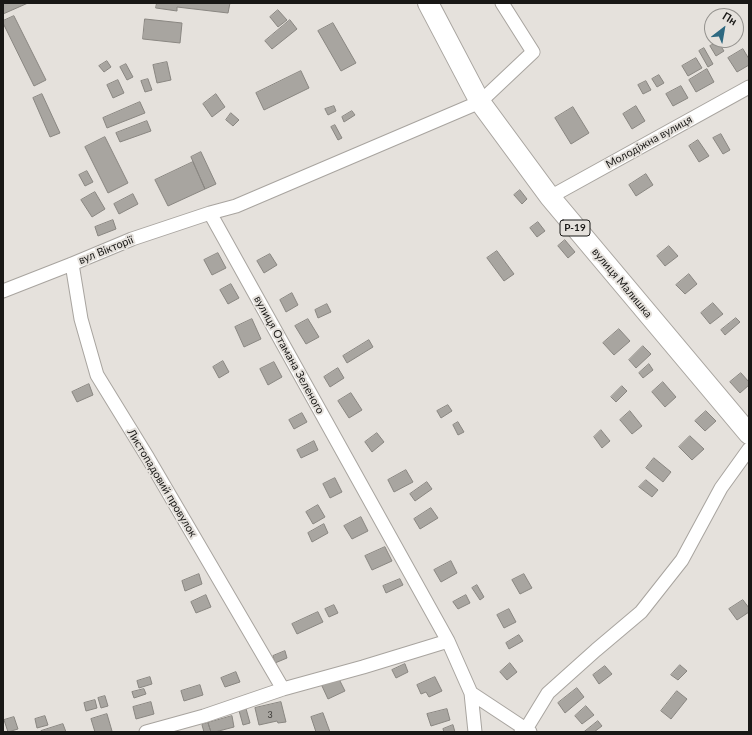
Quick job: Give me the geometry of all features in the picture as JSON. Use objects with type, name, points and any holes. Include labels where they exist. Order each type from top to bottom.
[{"type":"main road","name":"вулиця Малишка","points":[[428,3],[480,102],[550,197],[749,434]]},
{"type":"street","points":[[210,213],[236,206],[480,102],[533,52],[502,3]]},
{"type":"street","name":"Молодіжна вулиця","points":[[550,197],[749,87]]},
{"type":"street","name":"вул Вікторії","points":[[3,291],[132,239],[210,213]]},
{"type":"street","name":"вулиця Отамана Зеленого","points":[[210,213],[448,641],[471,693]]},
{"type":"street","name":"Листопадовий провулок","points":[[72,264],[82,319],[97,375],[148,458],[283,689]]},
{"type":"street","points":[[471,693],[526,731],[548,693],[641,612],[682,560],[721,488],[749,449]]},
{"type":"street","points":[[146,732],[204,716],[283,689],[448,641]]},
{"type":"street","points":[[471,693],[475,732]]},
{"type":"building","points":[[28,3],[3,14],[3,4]]},
{"type":"building","points":[[157,3],[230,3],[228,13],[177,7],[177,11],[156,8]]},
{"type":"building","points":[[278,10],[287,20],[278,27],[270,17]]},
{"type":"building","points":[[14,16],[46,80],[34,86],[3,23],[3,21]]},
{"type":"building","points":[[145,19],[182,23],[180,43],[143,39]]},
{"type":"building","points":[[290,20],[297,29],[272,49],[265,41]]},
{"type":"building","points":[[333,23],[356,63],[341,71],[318,31]]},
{"type":"building","points":[[704,48],[713,64],[708,67],[699,51]]},
{"type":"building","points":[[711,48],[722,48],[724,51],[716,56]]},
{"type":"building","points":[[743,49],[749,59],[749,65],[737,72],[728,58]]},
{"type":"building","points":[[696,58],[702,68],[688,76],[682,66]]},
{"type":"building","points":[[107,61],[111,67],[104,72],[99,66]]},
{"type":"building","points":[[167,62],[171,80],[157,83],[153,65]]},
{"type":"building","points":[[126,64],[133,77],[127,80],[120,67]]},
{"type":"building","points":[[707,69],[714,82],[696,92],[689,80]]},
{"type":"building","points":[[301,71],[309,88],[264,110],[256,93]]},
{"type":"building","points":[[659,75],[664,83],[657,87],[652,79]]},
{"type":"building","points":[[148,79],[152,90],[145,92],[141,81]]},
{"type":"building","points":[[118,80],[124,93],[113,98],[107,85]]},
{"type":"building","points":[[646,81],[651,90],[643,94],[638,85]]},
{"type":"building","points":[[681,86],[688,98],[673,106],[666,94]]},
{"type":"building","points":[[42,94],[60,133],[50,137],[33,98]]},
{"type":"building","points":[[216,94],[225,107],[212,117],[203,104]]},
{"type":"building","points":[[140,102],[145,113],[107,128],[103,118]]},
{"type":"building","points":[[334,106],[336,111],[328,115],[325,109]]},
{"type":"building","points":[[636,106],[645,121],[632,129],[623,114]]},
{"type":"building","points":[[573,107],[589,133],[571,144],[555,118]]},
{"type":"building","points":[[352,111],[355,115],[344,122],[342,117]]},
{"type":"building","points":[[231,113],[239,120],[233,126],[226,120]]},
{"type":"building","points":[[147,121],[151,131],[120,142],[116,133]]},
{"type":"building","points":[[335,125],[342,138],[338,140],[331,127]]},
{"type":"building","points":[[721,134],[730,150],[723,154],[713,138]]},
{"type":"building","points":[[105,137],[128,183],[108,193],[85,147]]},
{"type":"building","points":[[698,140],[709,156],[699,162],[689,146]]},
{"type":"building","points":[[201,152],[216,184],[205,189],[191,157]]},
{"type":"building","points":[[193,162],[205,189],[168,206],[155,180]]},
{"type":"building","points":[[87,171],[93,182],[85,186],[79,175]]},
{"type":"building","points":[[646,174],[653,185],[636,196],[629,185]]},
{"type":"building","points":[[520,190],[527,199],[522,204],[514,195]]},
{"type":"building","points":[[95,192],[105,209],[92,217],[81,200]]},
{"type":"building","points":[[133,194],[138,204],[119,214],[114,204]]},
{"type":"building","points":[[113,220],[116,229],[98,236],[95,227]]},
{"type":"building","points":[[538,222],[545,231],[537,237],[530,228]]},
{"type":"building","points":[[565,240],[575,252],[568,258],[558,246]]},
{"type":"building","points":[[669,246],[678,256],[665,266],[657,256]]},
{"type":"building","points":[[497,251],[514,274],[504,281],[487,258]]},
{"type":"building","points":[[218,253],[226,268],[212,275],[204,260]]},
{"type":"building","points":[[270,254],[277,265],[264,273],[257,261]]},
{"type":"building","points":[[689,274],[697,284],[685,294],[676,285]]},
{"type":"building","points":[[231,284],[239,298],[228,304],[220,290]]},
{"type":"building","points":[[292,293],[298,305],[286,312],[280,300]]},
{"type":"building","points":[[713,303],[723,314],[710,324],[701,313]]},
{"type":"building","points":[[327,304],[331,312],[318,318],[315,310]]},
{"type":"building","points":[[736,318],[740,322],[725,335],[721,330]]},
{"type":"building","points":[[252,319],[261,339],[244,347],[235,327]]},
{"type":"building","points":[[308,319],[319,337],[306,344],[295,326]]},
{"type":"building","points":[[619,329],[630,341],[614,355],[603,343]]},
{"type":"building","points":[[369,340],[373,347],[347,363],[343,356]]},
{"type":"building","points":[[643,346],[651,354],[636,368],[629,360]]},
{"type":"building","points":[[223,361],[229,372],[219,378],[213,367]]},
{"type":"building","points":[[274,362],[282,377],[268,385],[260,369]]},
{"type":"building","points":[[649,364],[653,370],[643,378],[639,373]]},
{"type":"building","points":[[338,368],[344,378],[330,387],[324,377]]},
{"type":"building","points":[[741,373],[749,382],[749,385],[740,393],[730,382]]},
{"type":"building","points":[[663,382],[676,397],[665,407],[652,392]]},
{"type":"building","points":[[89,384],[93,395],[77,402],[72,392]]},
{"type":"building","points":[[622,386],[627,391],[616,402],[611,397]]},
{"type":"building","points":[[351,393],[362,410],[349,418],[338,401]]},
{"type":"building","points":[[448,405],[452,411],[441,418],[437,411]]},
{"type":"building","points":[[630,411],[642,426],[632,434],[620,420]]},
{"type":"building","points":[[706,411],[716,421],[705,431],[695,421]]},
{"type":"building","points":[[302,413],[307,422],[294,429],[289,420]]},
{"type":"building","points":[[458,422],[464,432],[458,435],[453,425]]},
{"type":"building","points":[[601,430],[610,441],[602,448],[594,437]]},
{"type":"building","points":[[377,433],[384,442],[372,452],[365,442]]},
{"type":"building","points":[[690,436],[704,449],[692,460],[679,447]]},
{"type":"building","points":[[314,441],[318,450],[301,458],[297,450]]},
{"type":"building","points":[[654,458],[671,472],[663,482],[646,468]]},
{"type":"building","points":[[406,470],[413,482],[394,492],[388,480]]},
{"type":"building","points":[[335,478],[342,492],[330,498],[323,484]]},
{"type":"building","points":[[646,480],[658,490],[652,497],[639,487]]},
{"type":"building","points":[[427,482],[432,489],[415,501],[410,494]]},
{"type":"building","points":[[318,505],[325,517],[313,524],[306,512]]},
{"type":"building","points":[[431,508],[438,518],[420,529],[414,519]]},
{"type":"building","points":[[361,517],[368,531],[352,539],[344,526]]},
{"type":"building","points":[[324,524],[328,533],[312,542],[308,533]]},
{"type":"building","points":[[385,547],[392,561],[372,570],[365,556]]},
{"type":"building","points":[[451,561],[457,573],[441,582],[434,570]]},
{"type":"building","points":[[199,574],[202,584],[185,591],[182,581]]},
{"type":"building","points":[[524,574],[532,588],[520,594],[512,580]]},
{"type":"building","points":[[400,579],[403,585],[386,593],[383,586]]},
{"type":"building","points":[[477,585],[484,597],[480,600],[472,588]]},
{"type":"building","points":[[206,595],[211,607],[196,613],[191,602]]},
{"type":"building","points":[[466,595],[470,603],[458,609],[453,602]]},
{"type":"building","points":[[743,600],[749,608],[749,612],[737,620],[729,609]]},
{"type":"building","points":[[334,605],[338,613],[329,617],[325,609]]},
{"type":"building","points":[[509,609],[516,622],[504,628],[497,615]]},
{"type":"building","points":[[318,612],[323,622],[297,634],[292,624]]},
{"type":"building","points":[[519,635],[523,641],[509,649],[506,643]]},
{"type":"building","points":[[285,651],[287,658],[275,663],[273,656]]},
{"type":"building","points":[[510,663],[517,672],[507,680],[500,672]]},
{"type":"building","points":[[405,664],[408,672],[396,678],[392,670]]},
{"type":"building","points":[[680,665],[687,671],[678,680],[671,675]]},
{"type":"building","points":[[605,666],[612,674],[599,684],[593,675]]},
{"type":"building","points":[[236,672],[240,682],[225,687],[221,678]]},
{"type":"building","points":[[150,677],[152,684],[139,688],[137,681]]},
{"type":"building","points":[[435,677],[442,691],[429,697],[426,692],[421,694],[417,685]]},
{"type":"building","points":[[339,679],[345,691],[328,699],[322,686]]},
{"type":"building","points":[[200,685],[203,695],[184,701],[181,691]]},
{"type":"building","points":[[577,688],[584,697],[565,713],[558,703]]},
{"type":"building","points":[[144,689],[146,694],[134,698],[132,692]]},
{"type":"building","points":[[677,691],[687,699],[671,719],[661,711]]},
{"type":"building","points":[[105,696],[108,706],[101,708],[98,698]]},
{"type":"building","points":[[95,700],[97,708],[86,711],[84,703]]},
{"type":"building","points":[[151,702],[154,714],[136,719],[133,707]]},
{"type":"building","points":[[281,702],[286,722],[278,723],[277,721],[259,725],[255,708]]},
{"type":"building","points":[[245,705],[250,723],[243,725],[238,707]]},
{"type":"building","points":[[586,706],[594,715],[582,724],[575,716]]},
{"type":"building","points":[[447,709],[450,720],[431,726],[427,714]]},
{"type":"building","points":[[323,713],[330,732],[316,732],[311,717]]},
{"type":"building","points":[[107,714],[112,731],[95,732],[91,719]]},
{"type":"building","points":[[45,716],[48,725],[37,728],[35,719]]},
{"type":"building","points":[[232,716],[234,727],[211,732],[208,723]]},
{"type":"building","points":[[14,717],[18,729],[8,732],[4,720]]},
{"type":"building","points":[[598,721],[602,726],[594,732],[584,732]]},
{"type":"building","points":[[208,723],[211,732],[204,732],[202,725]]},
{"type":"building","points":[[63,724],[66,732],[41,732],[41,731]]},
{"type":"building","points":[[453,725],[455,732],[444,732],[443,729]]}]
